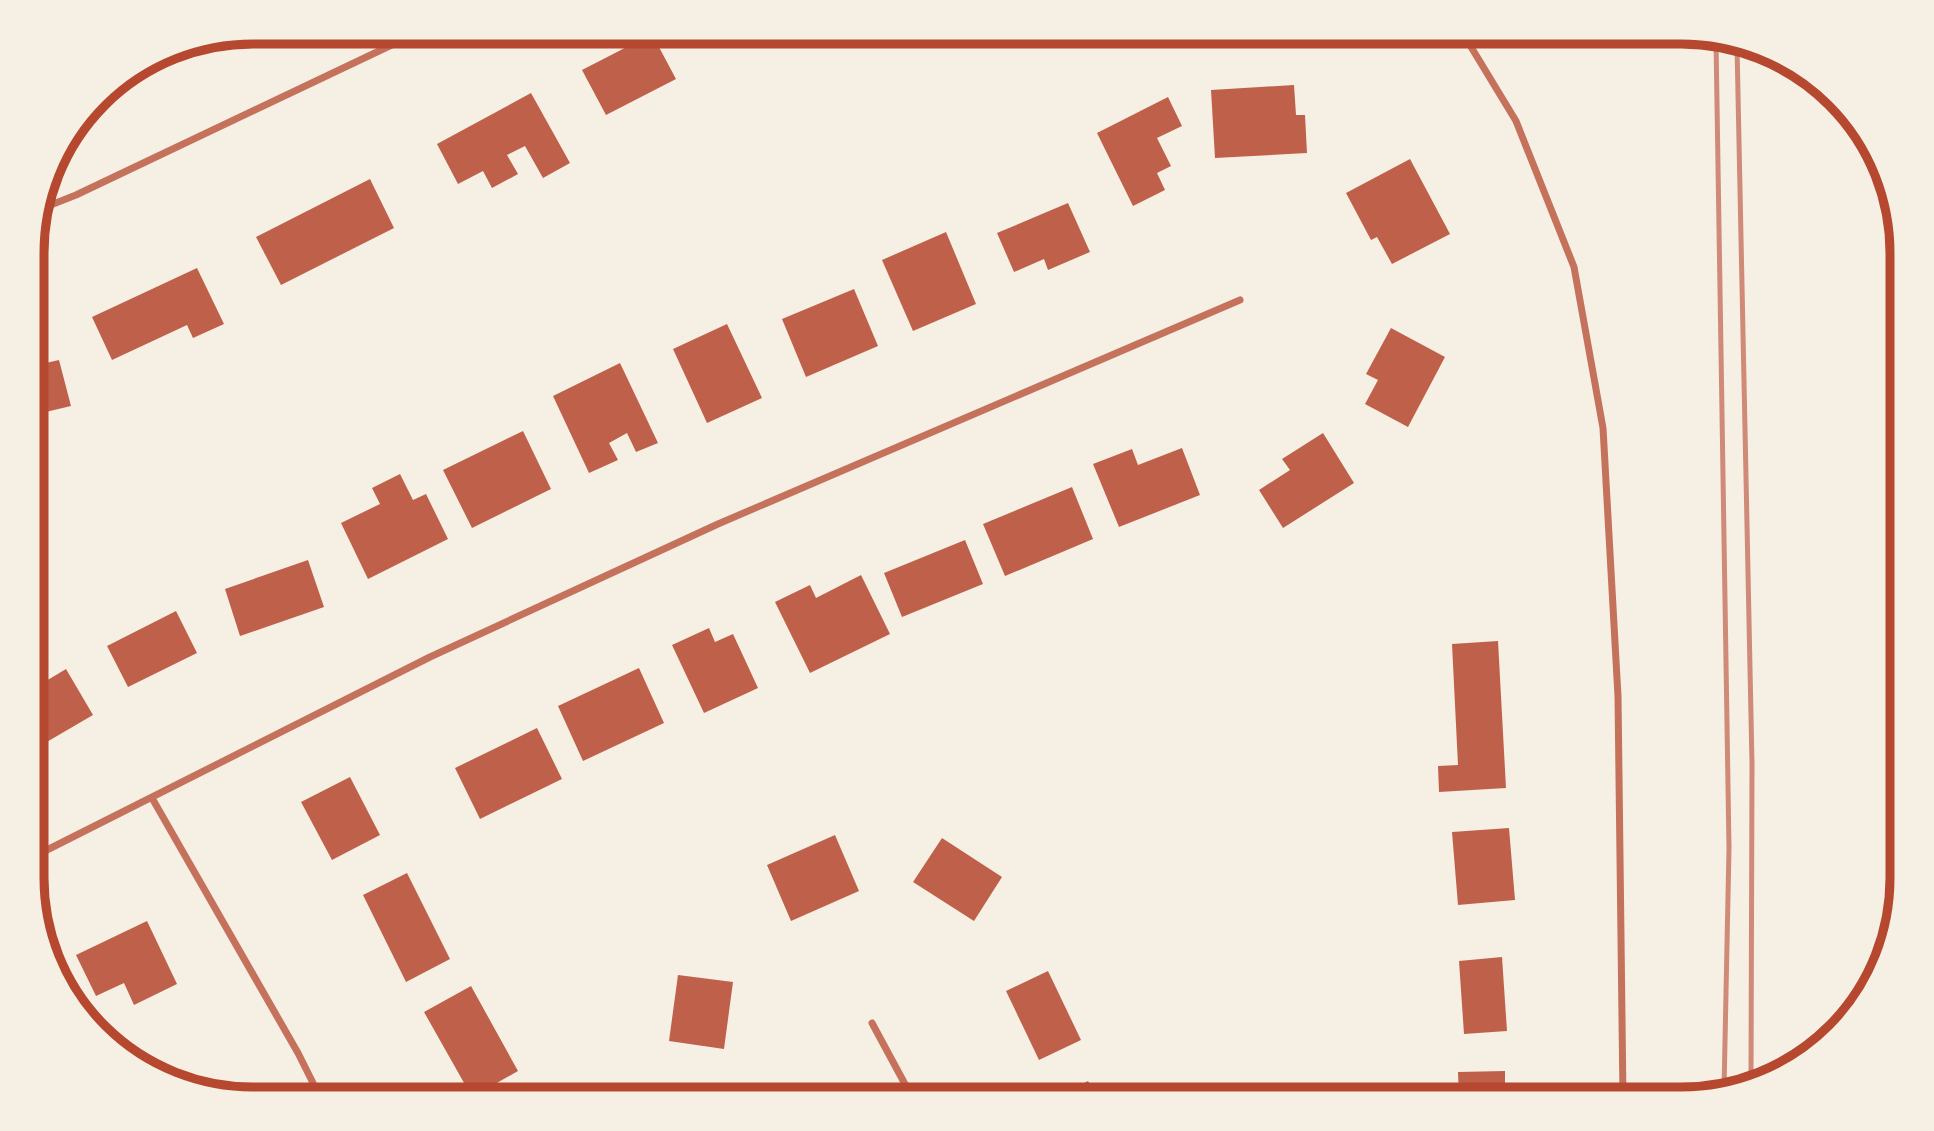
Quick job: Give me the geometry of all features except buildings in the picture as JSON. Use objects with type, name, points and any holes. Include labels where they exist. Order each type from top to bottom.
[{"type":"street","points":[[50,205],[394,44]]},
{"type":"street","points":[[1469,44],[1516,121],[1574,267],[1603,428],[1618,696],[1623,1087]]},
{"type":"street","points":[[44,852],[430,657],[718,524],[1240,300]]},
{"type":"street","points":[[152,798],[298,1053],[315,1087]]},
{"type":"street","points":[[872,1023],[907,1087]]},
{"type":"railway","points":[[1716,47],[1729,848],[1724,1082]]},
{"type":"railway","points":[[1737,51],[1752,764],[1751,1075]]}]
